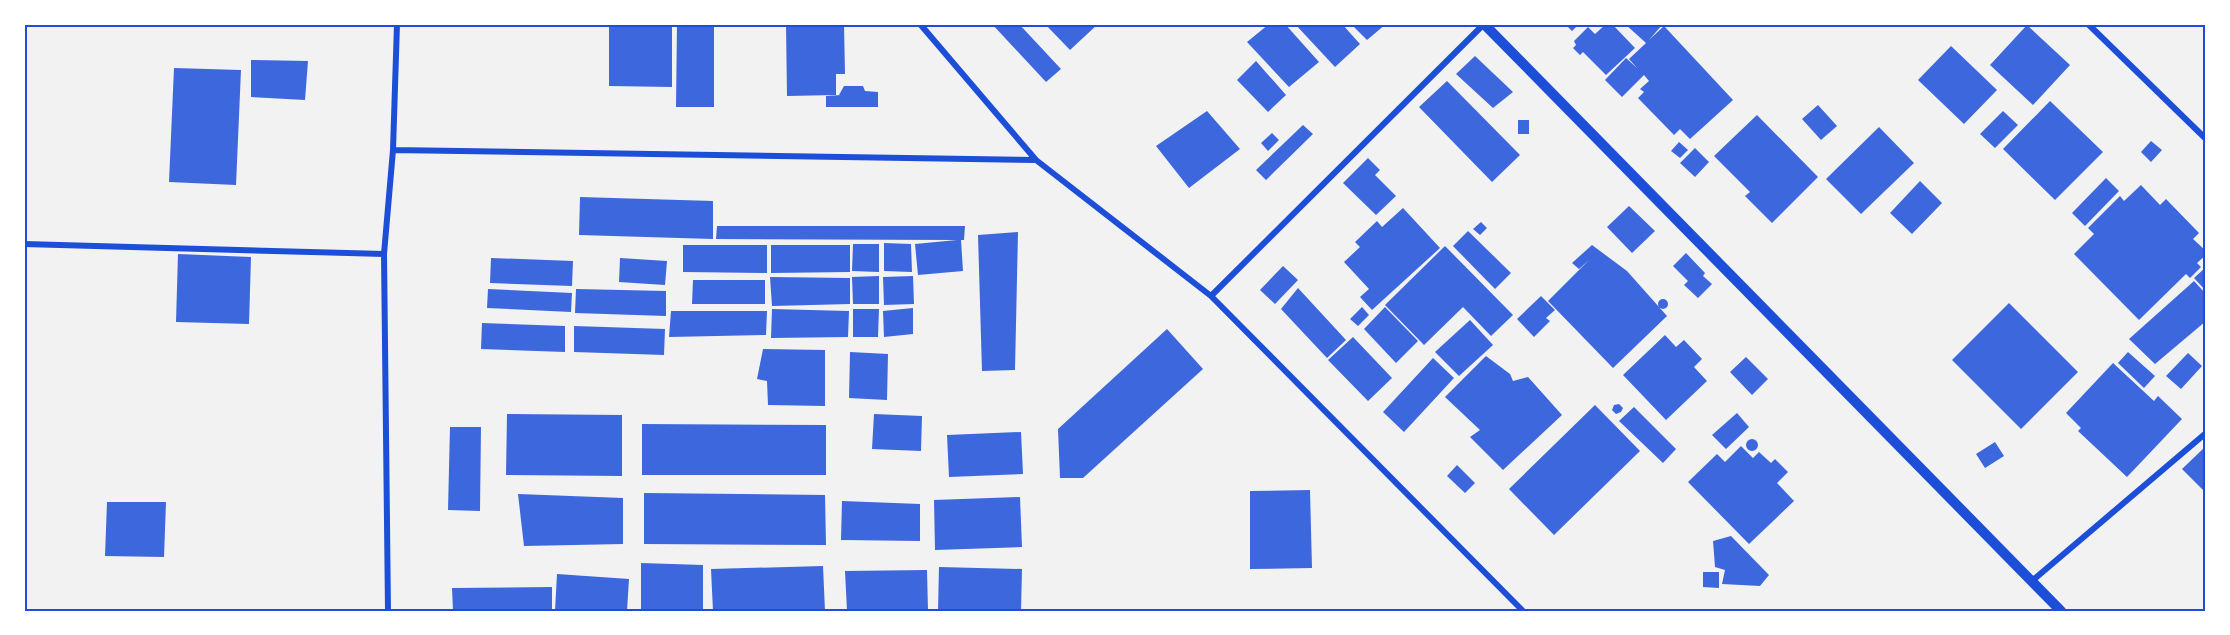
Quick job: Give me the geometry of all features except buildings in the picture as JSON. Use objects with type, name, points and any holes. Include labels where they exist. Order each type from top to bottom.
[{"type":"street","points":[[388,611],[384,254],[393,150],[397,24]]},
{"type":"street","points":[[920,24],[1036,160],[1211,296],[1523,611]]},
{"type":"street","points":[[1211,296],[1484,24],[2061,611]]},
{"type":"street","points":[[2088,24],[2206,139]]},
{"type":"street","points":[[393,150],[1036,160]]},
{"type":"street","points":[[24,244],[384,254]]},
{"type":"street","points":[[2032,581],[2206,433]]}]
